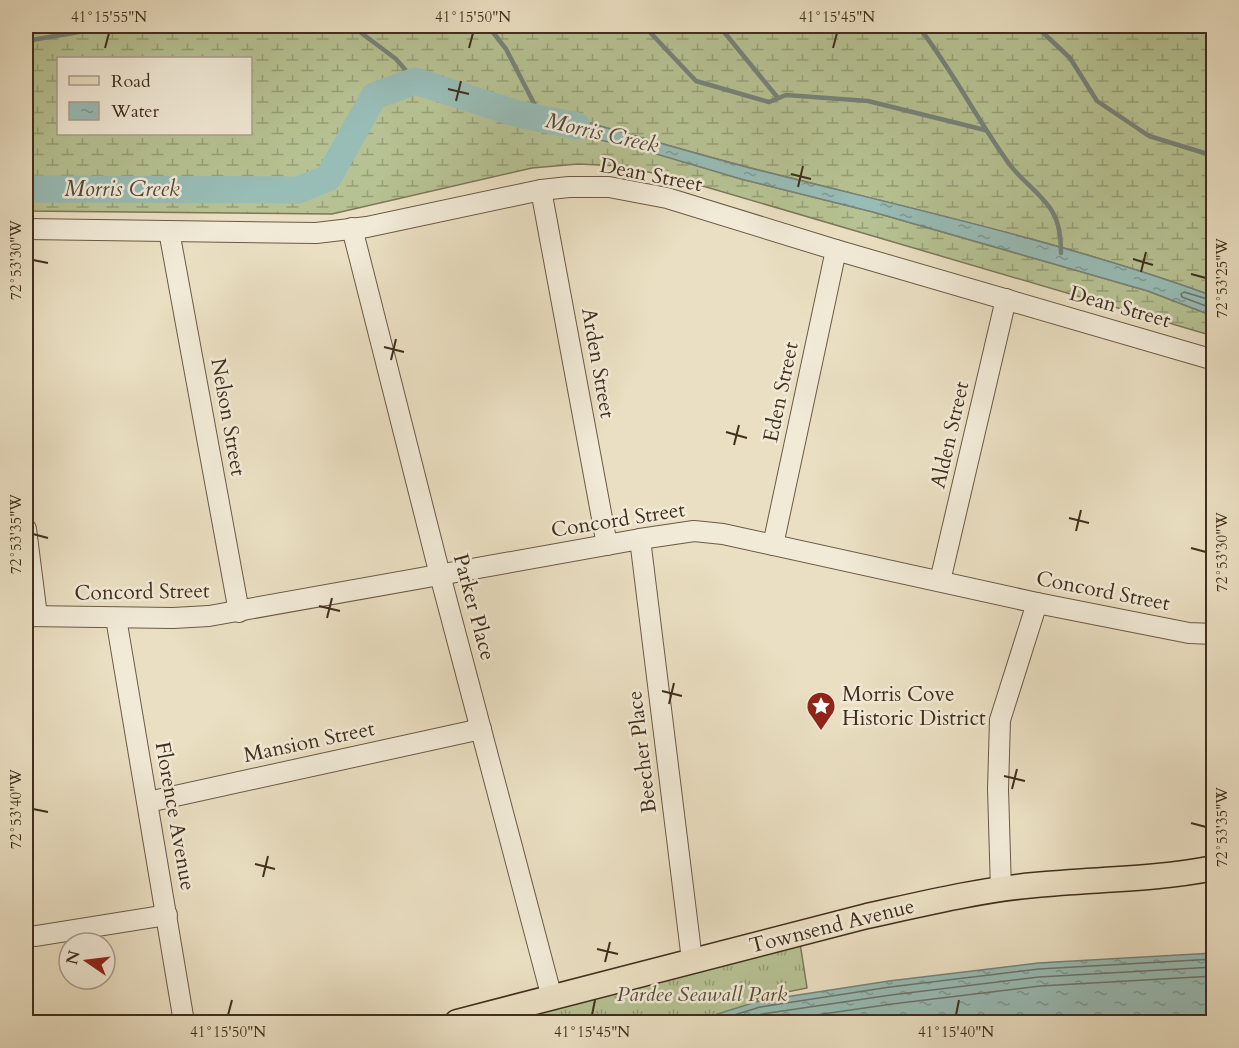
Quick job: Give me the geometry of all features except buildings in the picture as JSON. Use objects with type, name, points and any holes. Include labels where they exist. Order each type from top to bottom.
[{"type":"main road","name":"Townsend Avenue","points":[[457,1023],[867,916],[1034,885],[1163,877],[1214,868]]},
{"type":"street","name":"Dean Street","points":[[26,229],[295,233],[352,228],[541,190],[609,187],[667,198],[1214,360]]},
{"type":"street","name":"Arden Street","points":[[541,190],[607,545]]},
{"type":"street","name":"Parker Place","points":[[352,228],[440,575],[552,998]]},
{"type":"street","name":"Nelson Street","points":[[169,231],[239,612]]},
{"type":"street","name":"Eden Street","points":[[773,544],[837,250]]},
{"type":"street","name":"Alden Street","points":[[940,581],[1006,299]]},
{"type":"street","points":[[26,529],[31,616]]},
{"type":"street","name":"Concord Street","points":[[31,616],[173,618],[239,612],[640,538],[709,531],[1037,603],[1189,633],[1214,634]]},
{"type":"street","name":"Beecher Place","points":[[640,538],[692,960]]},
{"type":"street","points":[[1001,890],[998,789],[1000,720],[1037,603]]},
{"type":"street","name":"Florence Avenue","points":[[116,618],[184,1023]]},
{"type":"street","name":"Mansion Street","points":[[148,802],[481,729]]},
{"type":"street","points":[[36,936],[167,915]]},
{"type":"green space","points":[[26,26],[1213,26],[1213,296],[1098,258],[982,226],[722,160],[550,112],[541,117],[741,179],[873,212],[1148,291],[1213,316],[1213,336],[679,179],[622,166],[578,164],[532,168],[332,214],[26,211]]},
{"type":"green space","name":"Pardee Seawall Park","points":[[800,943],[807,988],[757,998],[758,1007],[696,1022],[498,1022]]},
{"type":"water","points":[[550,112],[746,167],[982,226],[1098,258],[1213,296],[1213,316],[1148,291],[873,212],[741,179],[636,148],[546,128],[541,117]]},
{"type":"water","points":[[1213,953],[1213,1022],[692,1022],[759,1001],[889,981],[1038,963]]},
{"type":"waterway","points":[[26,41],[114,26]]},
{"type":"waterway","points":[[352,26],[396,59],[415,81]]},
{"type":"waterway","points":[[488,26],[506,49],[541,117]]},
{"type":"waterway","points":[[644,26],[696,81],[769,102],[786,95],[868,101],[985,130]]},
{"type":"waterway","points":[[723,26],[724,32],[778,98]]},
{"type":"waterway","points":[[918,26],[1010,165],[1050,207],[1059,228],[1061,253]]},
{"type":"waterway","points":[[1036,26],[1070,58],[1097,101],[1149,136],[1214,156]]},
{"type":"waterway","points":[[1188,26],[1214,33]]},
{"type":"waterway","name":"Morris Creek","points":[[26,189],[298,190],[328,178],[374,96],[415,81],[518,114],[577,126]]},
{"type":"place","name":"Morris Cove Historic District","points":[[821,732]]}]
